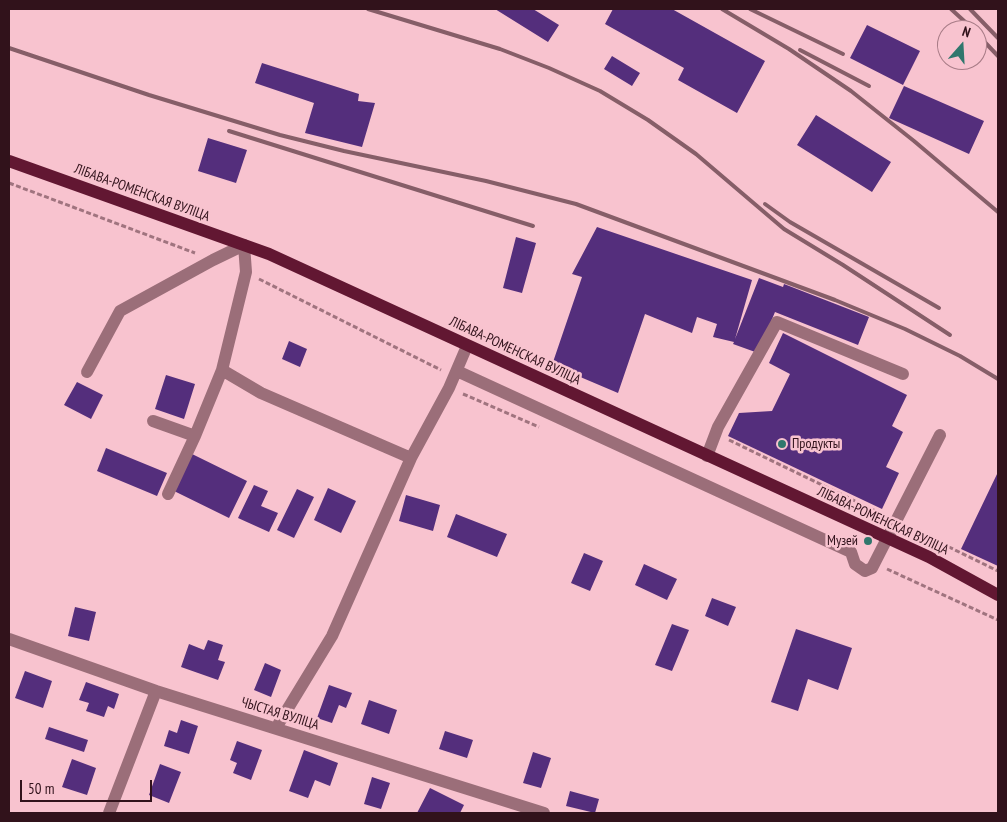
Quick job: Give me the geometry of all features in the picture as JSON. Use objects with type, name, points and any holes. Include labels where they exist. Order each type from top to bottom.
[{"type":"main road","name":"ЛІБАВА-РОМЕНСКАЯ ВУЛІЦА","points":[[9,161],[270,254],[929,557],[998,595]]},
{"type":"street","points":[[87,372],[120,311],[244,245],[246,272],[222,370],[195,436],[168,494]]},
{"type":"street","points":[[707,456],[718,428],[777,322],[903,374]]},
{"type":"street","points":[[276,728],[332,636],[411,458],[457,371],[467,346]]},
{"type":"street","points":[[222,370],[261,393],[411,458]]},
{"type":"street","points":[[457,371],[708,488],[851,552],[855,564],[865,571],[872,568],[888,539],[940,435]]},
{"type":"street","points":[[153,421],[195,436]]},
{"type":"street","name":"ЧЫСТАЯ ВУЛІЦА","points":[[9,638],[156,691],[544,813]]},
{"type":"street","points":[[109,813],[156,691]]},
{"type":"building","points":[[495,9],[533,9],[559,25],[548,42]]},
{"type":"building","points":[[613,9],[672,9],[765,61],[737,113],[678,80],[684,68],[605,24]]},
{"type":"building","points":[[867,25],[920,51],[903,85],[850,58]]},
{"type":"building","points":[[612,56],[640,73],[632,86],[604,69]]},
{"type":"building","points":[[262,63],[359,94],[358,101],[375,103],[362,147],[305,133],[314,103],[255,83]]},
{"type":"building","points":[[904,86],[984,121],[969,154],[889,118]]},
{"type":"building","points":[[816,115],[891,162],[872,192],[797,145]]},
{"type":"building","points":[[208,138],[247,150],[236,183],[198,171]]},
{"type":"building","points":[[597,227],[752,280],[735,339],[759,278],[783,287],[784,284],[869,317],[858,345],[775,312],[758,353],[733,344],[734,342],[713,337],[717,324],[697,317],[692,333],[645,314],[618,393],[552,365],[582,277],[572,274]]},
{"type":"building","points":[[516,237],[536,243],[522,293],[503,288]]},
{"type":"building","points":[[783,333],[907,395],[892,426],[903,432],[886,467],[899,473],[882,509],[728,436],[739,413],[772,411],[790,374],[769,363]]},
{"type":"building","points":[[289,341],[307,349],[300,367],[282,359]]},
{"type":"building","points":[[166,375],[195,384],[184,419],[155,409]]},
{"type":"building","points":[[77,382],[103,395],[91,419],[64,405]]},
{"type":"building","points":[[106,448],[167,473],[157,496],[97,471]]},
{"type":"building","points":[[190,453],[247,481],[229,518],[172,490]]},
{"type":"building","points":[[998,472],[998,566],[961,549]]},
{"type":"building","points":[[254,485],[268,491],[261,506],[278,513],[269,532],[238,518]]},
{"type":"building","points":[[328,488],[356,501],[341,533],[314,520]]},
{"type":"building","points":[[297,489],[314,497],[294,538],[277,530]]},
{"type":"building","points":[[406,495],[440,505],[433,531],[399,521]]},
{"type":"building","points":[[456,514],[507,534],[497,557],[447,537]]},
{"type":"building","points":[[584,553],[603,561],[590,591],[571,583]]},
{"type":"building","points":[[644,564],[677,579],[667,600],[635,585]]},
{"type":"building","points":[[712,598],[736,607],[728,626],[705,616]]},
{"type":"building","points":[[75,607],[96,612],[89,641],[68,636]]},
{"type":"building","points":[[672,624],[689,630],[672,671],[655,665]]},
{"type":"building","points":[[796,629],[852,648],[838,690],[808,679],[798,711],[771,702]]},
{"type":"building","points":[[208,640],[223,645],[218,660],[225,662],[218,680],[181,667],[189,644],[204,650]]},
{"type":"building","points":[[265,663],[281,670],[271,697],[254,690]]},
{"type":"building","points":[[25,671],[52,681],[43,708],[15,698]]},
{"type":"building","points":[[86,682],[119,694],[114,709],[108,706],[104,717],[86,711],[89,703],[79,700]]},
{"type":"building","points":[[329,685],[352,693],[346,708],[339,705],[332,723],[317,718]]},
{"type":"building","points":[[369,700],[397,710],[389,734],[361,724]]},
{"type":"building","points":[[181,720],[198,726],[189,754],[164,746],[169,730],[177,733]]},
{"type":"building","points":[[49,727],[88,740],[84,752],[45,739]]},
{"type":"building","points":[[445,731],[473,740],[467,758],[439,749]]},
{"type":"building","points":[[237,741],[262,750],[251,780],[233,773],[237,763],[230,760]]},
{"type":"building","points":[[304,750],[338,763],[330,786],[315,780],[308,798],[289,791]]},
{"type":"building","points":[[533,752],[551,758],[541,788],[523,783]]},
{"type":"building","points":[[72,759],[96,768],[87,795],[62,787]]},
{"type":"building","points":[[160,764],[181,772],[169,803],[149,795]]},
{"type":"building","points":[[372,777],[390,783],[381,809],[364,804]]},
{"type":"building","points":[[430,788],[464,805],[460,813],[417,813]]},
{"type":"building","points":[[570,791],[599,799],[595,813],[566,806]]},
{"type":"railway","points":[[368,9],[500,49],[600,91],[648,120],[696,154],[784,229],[950,335]]},
{"type":"railway","points":[[722,9],[789,49],[851,91],[998,212]]},
{"type":"railway","points":[[750,9],[843,54]]},
{"type":"railway","points":[[951,9],[963,20]]},
{"type":"railway","points":[[970,9],[998,38]]},
{"type":"railway","points":[[987,44],[998,56]]},
{"type":"railway","points":[[9,48],[149,95],[280,135],[344,151],[486,181],[576,204],[835,300],[905,329],[960,356],[998,379]]},
{"type":"railway","points":[[800,50],[869,86]]},
{"type":"railway","points":[[229,131],[533,226]]},
{"type":"railway","points":[[765,204],[790,222],[939,308]]},
{"type":"place","name":"Продукты","points":[[782,444]]},
{"type":"place","name":"Музей","points":[[868,541]]}]
